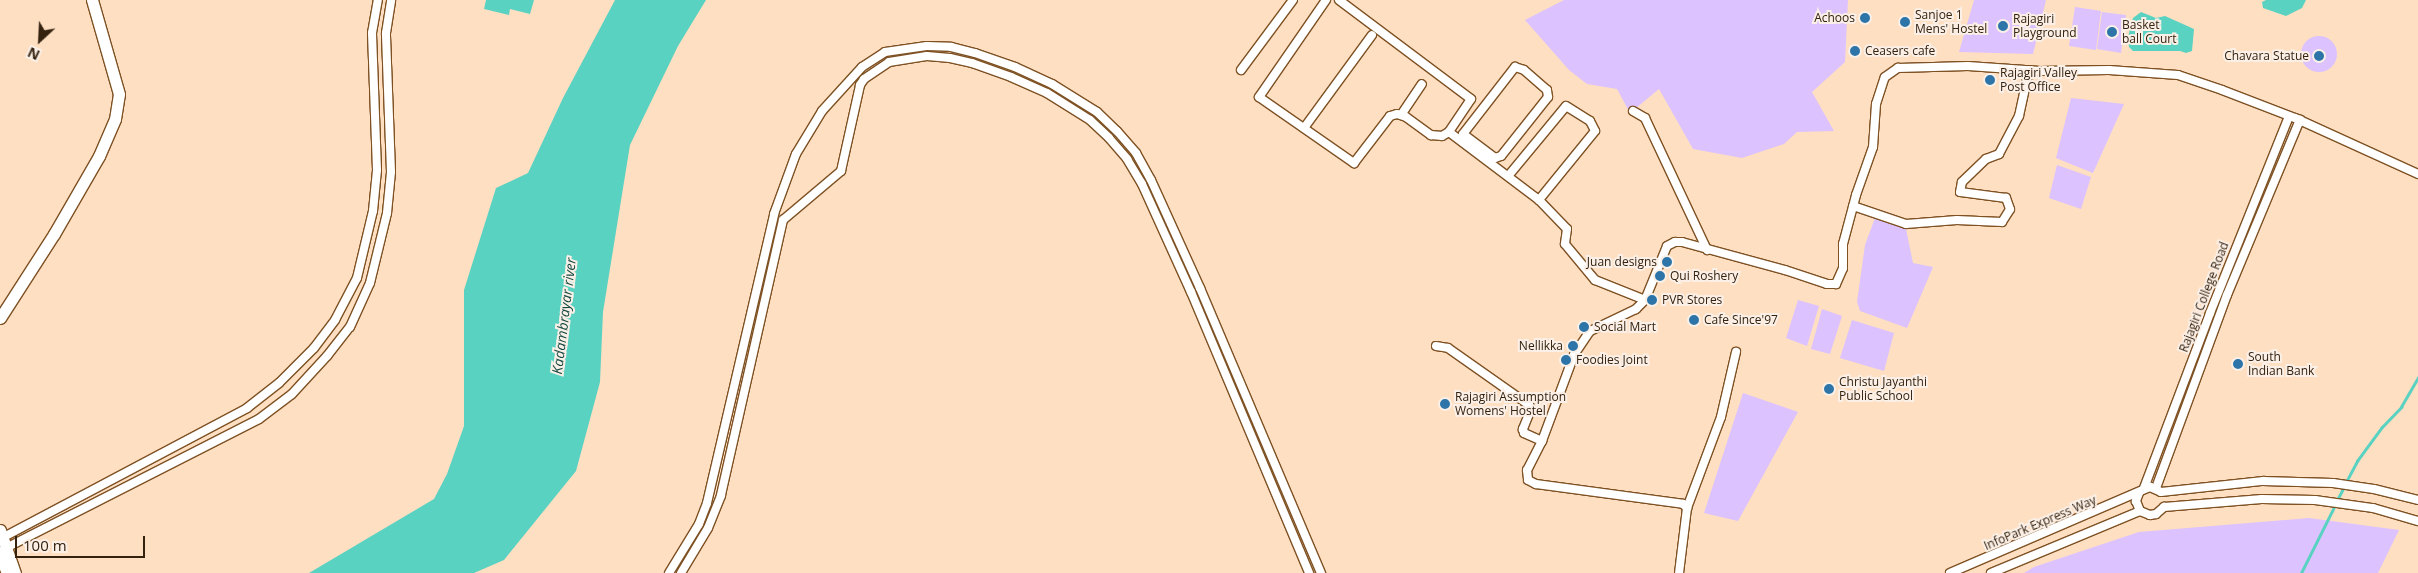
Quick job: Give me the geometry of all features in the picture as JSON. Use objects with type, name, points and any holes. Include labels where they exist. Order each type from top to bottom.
[{"type":"main road","points":[[0,318],[54,234],[99,156],[115,118],[119,94],[92,0]]},
{"type":"main road","points":[[2,551],[15,573]]},
{"type":"street","points":[[2,551],[135,467],[241,411],[280,383],[314,348],[335,320],[356,278],[366,248],[373,211],[377,170],[372,33],[378,0]]},
{"type":"street","points":[[2,551],[259,419],[292,394],[327,356],[350,327],[370,283],[387,213],[391,172],[386,33],[391,0]]},
{"type":"street","points":[[1241,70],[1293,0]]},
{"type":"street","points":[[1326,0],[1259,97],[1354,163],[1390,116],[1401,115],[1432,135],[1442,136],[1449,132],[1471,99],[1339,0]]},
{"type":"street","points":[[1304,128],[1372,35]]},
{"type":"street","points":[[669,573],[699,524],[708,503],[774,214],[796,154],[822,111],[862,67],[885,52],[927,46],[969,52],[1015,67],[1052,84],[1097,112],[1136,153],[1151,180],[1200,288],[1320,573]]},
{"type":"street","points":[[682,573],[708,528],[719,501],[783,220],[841,171],[860,85],[864,80],[889,62],[927,56],[950,58],[972,63],[1047,93],[1090,120],[1127,159],[1142,184],[1191,292],[1309,573]]},
{"type":"street","points":[[1687,508],[1683,504],[1676,502],[1536,484],[1528,480],[1526,470],[1542,441],[1574,356],[1590,331],[1636,309],[1645,300],[1669,244],[1682,242],[1785,270],[1827,284],[1836,284],[1843,268],[1843,244],[1872,147],[1876,104],[1885,77],[1898,68],[1968,66],[2029,70],[2109,70],[2178,76],[2300,120],[2418,174]]},
{"type":"street","points":[[1449,132],[1461,136],[1495,158],[1501,156],[1548,97],[1547,90],[1524,70],[1515,67],[1461,136]]},
{"type":"street","points":[[1853,206],[1906,224],[1957,220],[2002,222],[2010,209],[2006,198],[1960,192],[1962,182],[1986,159],[1999,154],[2019,116],[2029,70]]},
{"type":"street","points":[[1401,115],[1422,84]]},
{"type":"street","points":[[1508,175],[1566,106],[1590,121],[1595,131],[1538,200]]},
{"type":"street","points":[[1633,112],[1645,118],[1707,250]]},
{"type":"street","name":"Rajagiri College Road","points":[[2142,490],[2210,312],[2289,116]]},
{"type":"street","name":"Rajagiri College Road","points":[[2156,488],[2227,296],[2300,120]]},
{"type":"street","points":[[1461,136],[1538,200],[1567,229],[1566,244],[1596,280],[1645,300]]},
{"type":"street","points":[[366,248],[378,251]]},
{"type":"street","points":[[1436,346],[1448,348],[1528,405],[1531,409],[1523,429],[1524,433],[1542,441]]},
{"type":"street","points":[[1679,573],[1687,508],[1720,417],[1736,352]]},
{"type":"street","points":[[135,467],[140,479]]},
{"type":"street","name":"InfoPark Express Way","points":[[1950,573],[2142,490],[2156,488],[2161,492],[2263,481],[2333,483],[2374,489],[2418,500]]},
{"type":"street","points":[[2140,511],[2136,501],[2142,490]]},
{"type":"street","points":[[1991,573],[2140,511],[2150,515],[2156,514],[2164,506],[2262,499],[2344,502],[2418,520]]},
{"type":"shaded area","points":[[1564,0],[1848,0],[1845,62],[1812,92],[1834,131],[1797,132],[1784,144],[1742,158],[1693,149],[1659,89],[1630,113],[1617,89],[1587,84],[1569,70],[1525,20]]},
{"type":"shaded area","name":"Rajagiri Playground","points":[[1974,0],[2046,0],[2033,54],[1959,52]]},
{"type":"shaded area","points":[[2075,7],[2101,11],[2096,50],[2069,46]]},
{"type":"shaded area","name":"Basket ball Court","points":[[2102,12],[2126,15],[2121,53],[2097,49]]},
{"type":"shaded area","points":[[2319,36],[2326,37],[2332,41],[2336,47],[2336,61],[2332,67],[2326,71],[2319,72],[2312,71],[2306,67],[2302,61],[2301,54],[2302,47],[2306,41],[2312,37]]},
{"type":"shaded area","points":[[2071,98],[2124,104],[2093,173],[2056,158]]},
{"type":"shaded area","points":[[2057,165],[2091,177],[2081,209],[2049,198]]},
{"type":"shaded area","points":[[1875,218],[1906,229],[1913,263],[1933,267],[1907,328],[1860,311],[1857,302],[1865,245]]},
{"type":"shaded area","points":[[1798,300],[1819,306],[1807,346],[1786,338]]},
{"type":"shaded area","points":[[1822,309],[1842,316],[1830,354],[1811,349]]},
{"type":"shaded area","points":[[1852,320],[1894,333],[1884,371],[1840,358]]},
{"type":"shaded area","points":[[1743,393],[1798,412],[1738,521],[1704,513]]},
{"type":"shaded area","points":[[2309,518],[2399,530],[2378,573],[2024,573],[2034,567],[2139,532]]},
{"type":"water","points":[[486,0],[534,0],[530,14],[510,9],[509,15],[484,9]]},
{"type":"water","name":"Kadambrayar river","points":[[615,0],[706,0],[678,46],[630,145],[603,312],[600,382],[576,471],[504,560],[474,573],[309,573],[434,499],[447,474],[464,426],[464,290],[496,188],[528,173],[563,98]]},
{"type":"water","points":[[2266,0],[2306,0],[2302,8],[2286,16],[2263,8],[2262,2]]},
{"type":"water","points":[[2141,12],[2156,18],[2165,16],[2194,29],[2192,51],[2186,53],[2180,51],[2133,51],[2129,47],[2128,37],[2133,18]]},
{"type":"waterway","points":[[2346,482],[2357,461],[2382,427],[2401,407],[2418,377]]},
{"type":"waterway","points":[[2337,500],[2344,487]]},
{"type":"waterway","points":[[2301,573],[2335,505]]},
{"type":"place","name":"Achoos","points":[[1865,18]]},
{"type":"place","name":"Sanjoe 1 Mens' Hostel","points":[[1905,22]]},
{"type":"place","name":"Rajagiri Playground","points":[[2003,26]]},
{"type":"place","name":"Basket ball Court","points":[[2112,32]]},
{"type":"place","name":"Ceasers cafe","points":[[1855,51]]},
{"type":"place","name":"Chavara Statue","points":[[2319,56]]},
{"type":"place","name":"Rajagiri Valley Post Office","points":[[1990,80]]},
{"type":"place","name":"Juan designs","points":[[1667,262]]},
{"type":"place","name":"Qui Roshery","points":[[1660,276]]},
{"type":"place","name":"PVR Stores","points":[[1652,300]]},
{"type":"place","name":"Cafe Since'97","points":[[1694,320]]},
{"type":"place","name":"Social Mart","points":[[1584,327]]},
{"type":"place","name":"Nellikka","points":[[1573,346]]},
{"type":"place","name":"Foodies Joint","points":[[1566,360]]},
{"type":"place","name":"South Indian Bank","points":[[2238,364]]},
{"type":"place","name":"Christu Jayanthi Public School","points":[[1829,389]]},
{"type":"place","name":"Rajagiri Assumption Womens' Hostel","points":[[1445,404]]}]
